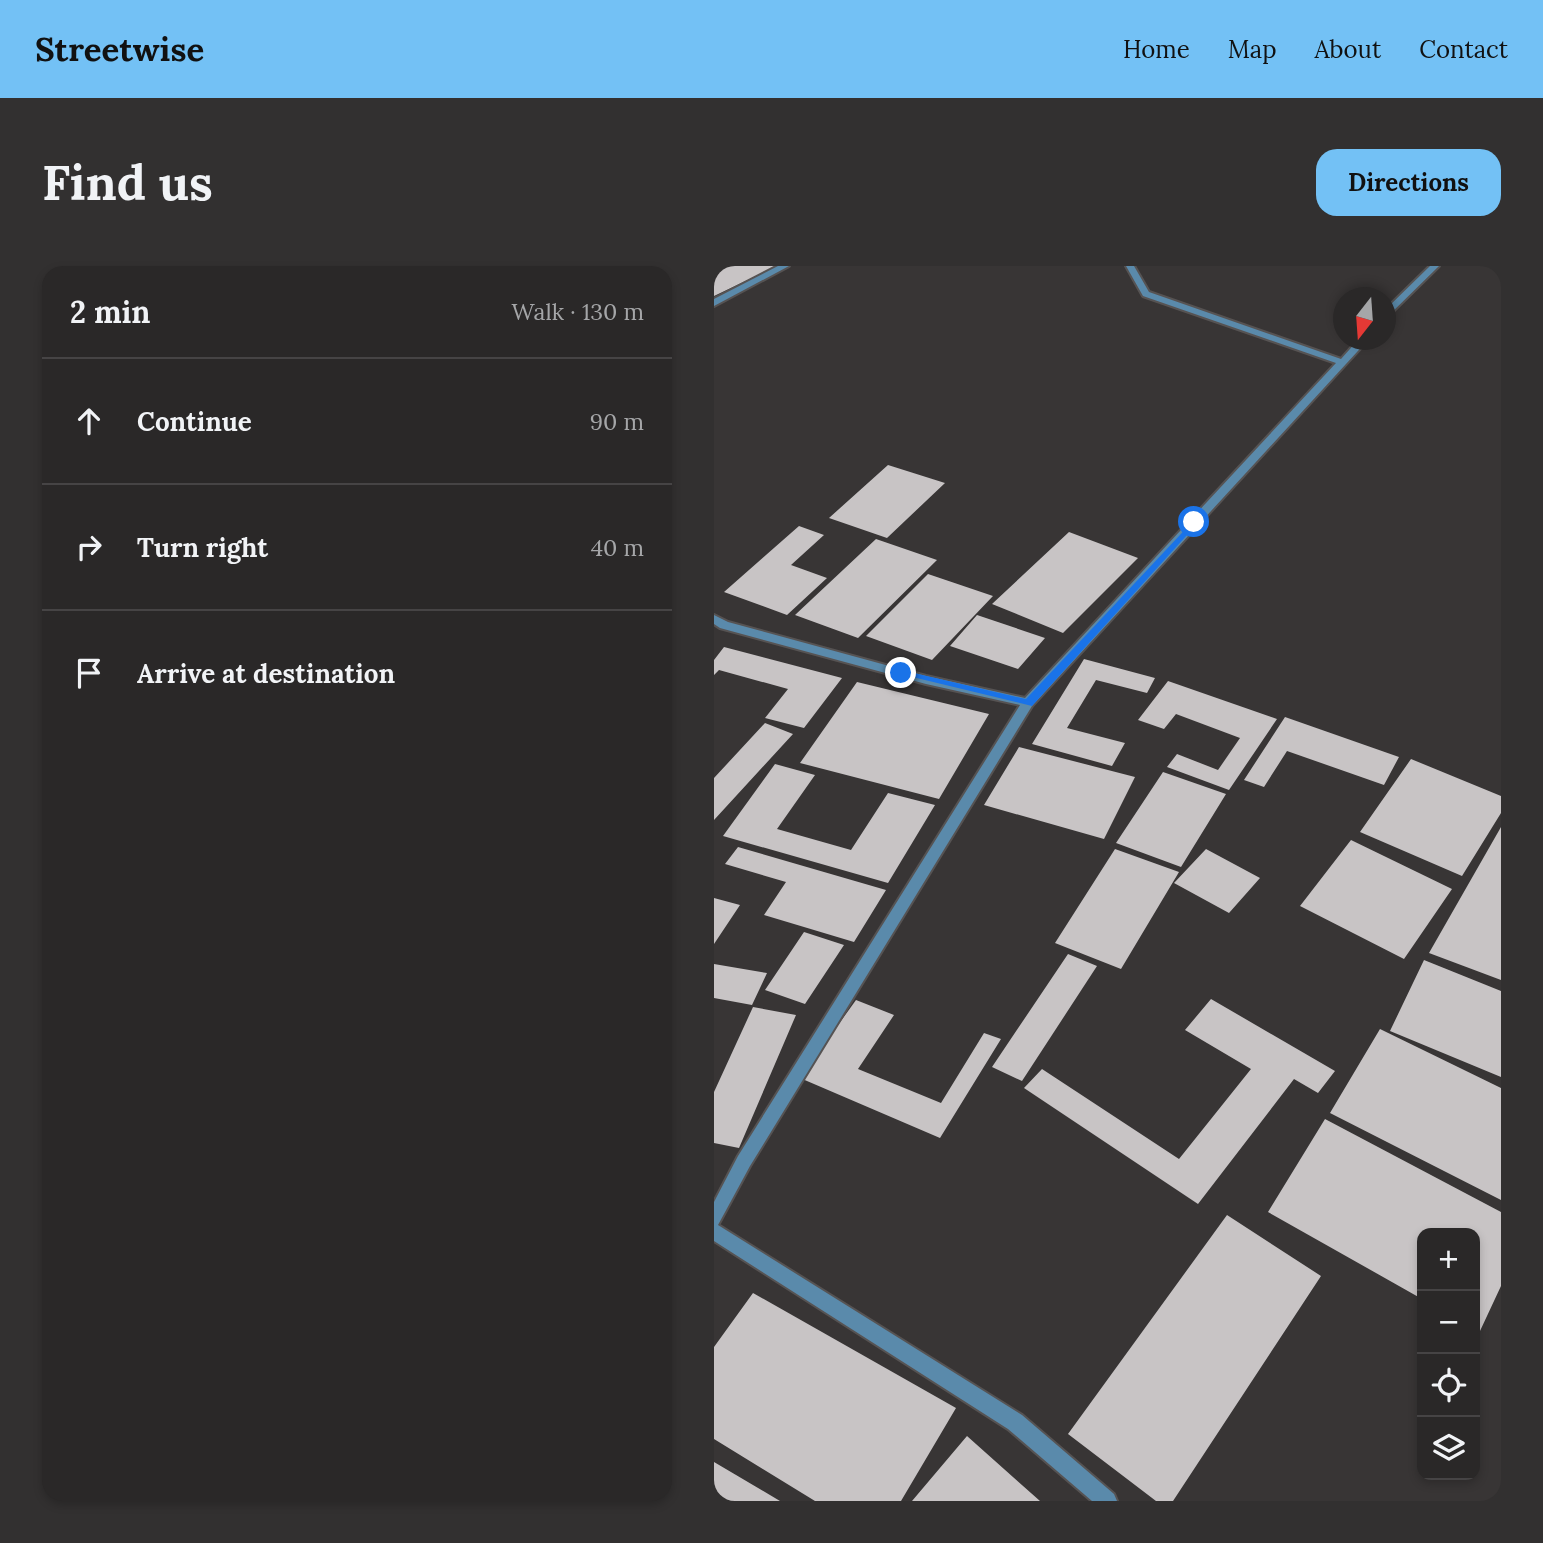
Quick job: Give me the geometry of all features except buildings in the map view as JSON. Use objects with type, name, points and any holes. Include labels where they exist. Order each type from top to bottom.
[{"type":"street","points":[[714,303],[785,266]]},
{"type":"street","points":[[1130,266],[1146,294],[1341,362]]},
{"type":"street","points":[[1396,305],[1435,266]]},
{"type":"street","points":[[714,1219],[744,1161],[1028,703],[1353,350]]},
{"type":"street","points":[[714,619],[724,625],[926,680],[1028,703]]},
{"type":"street","points":[[714,1232],[1015,1422],[1107,1501]]},
{"type":"route","points":[[901,673],[1028,703],[1194,522]]}]
